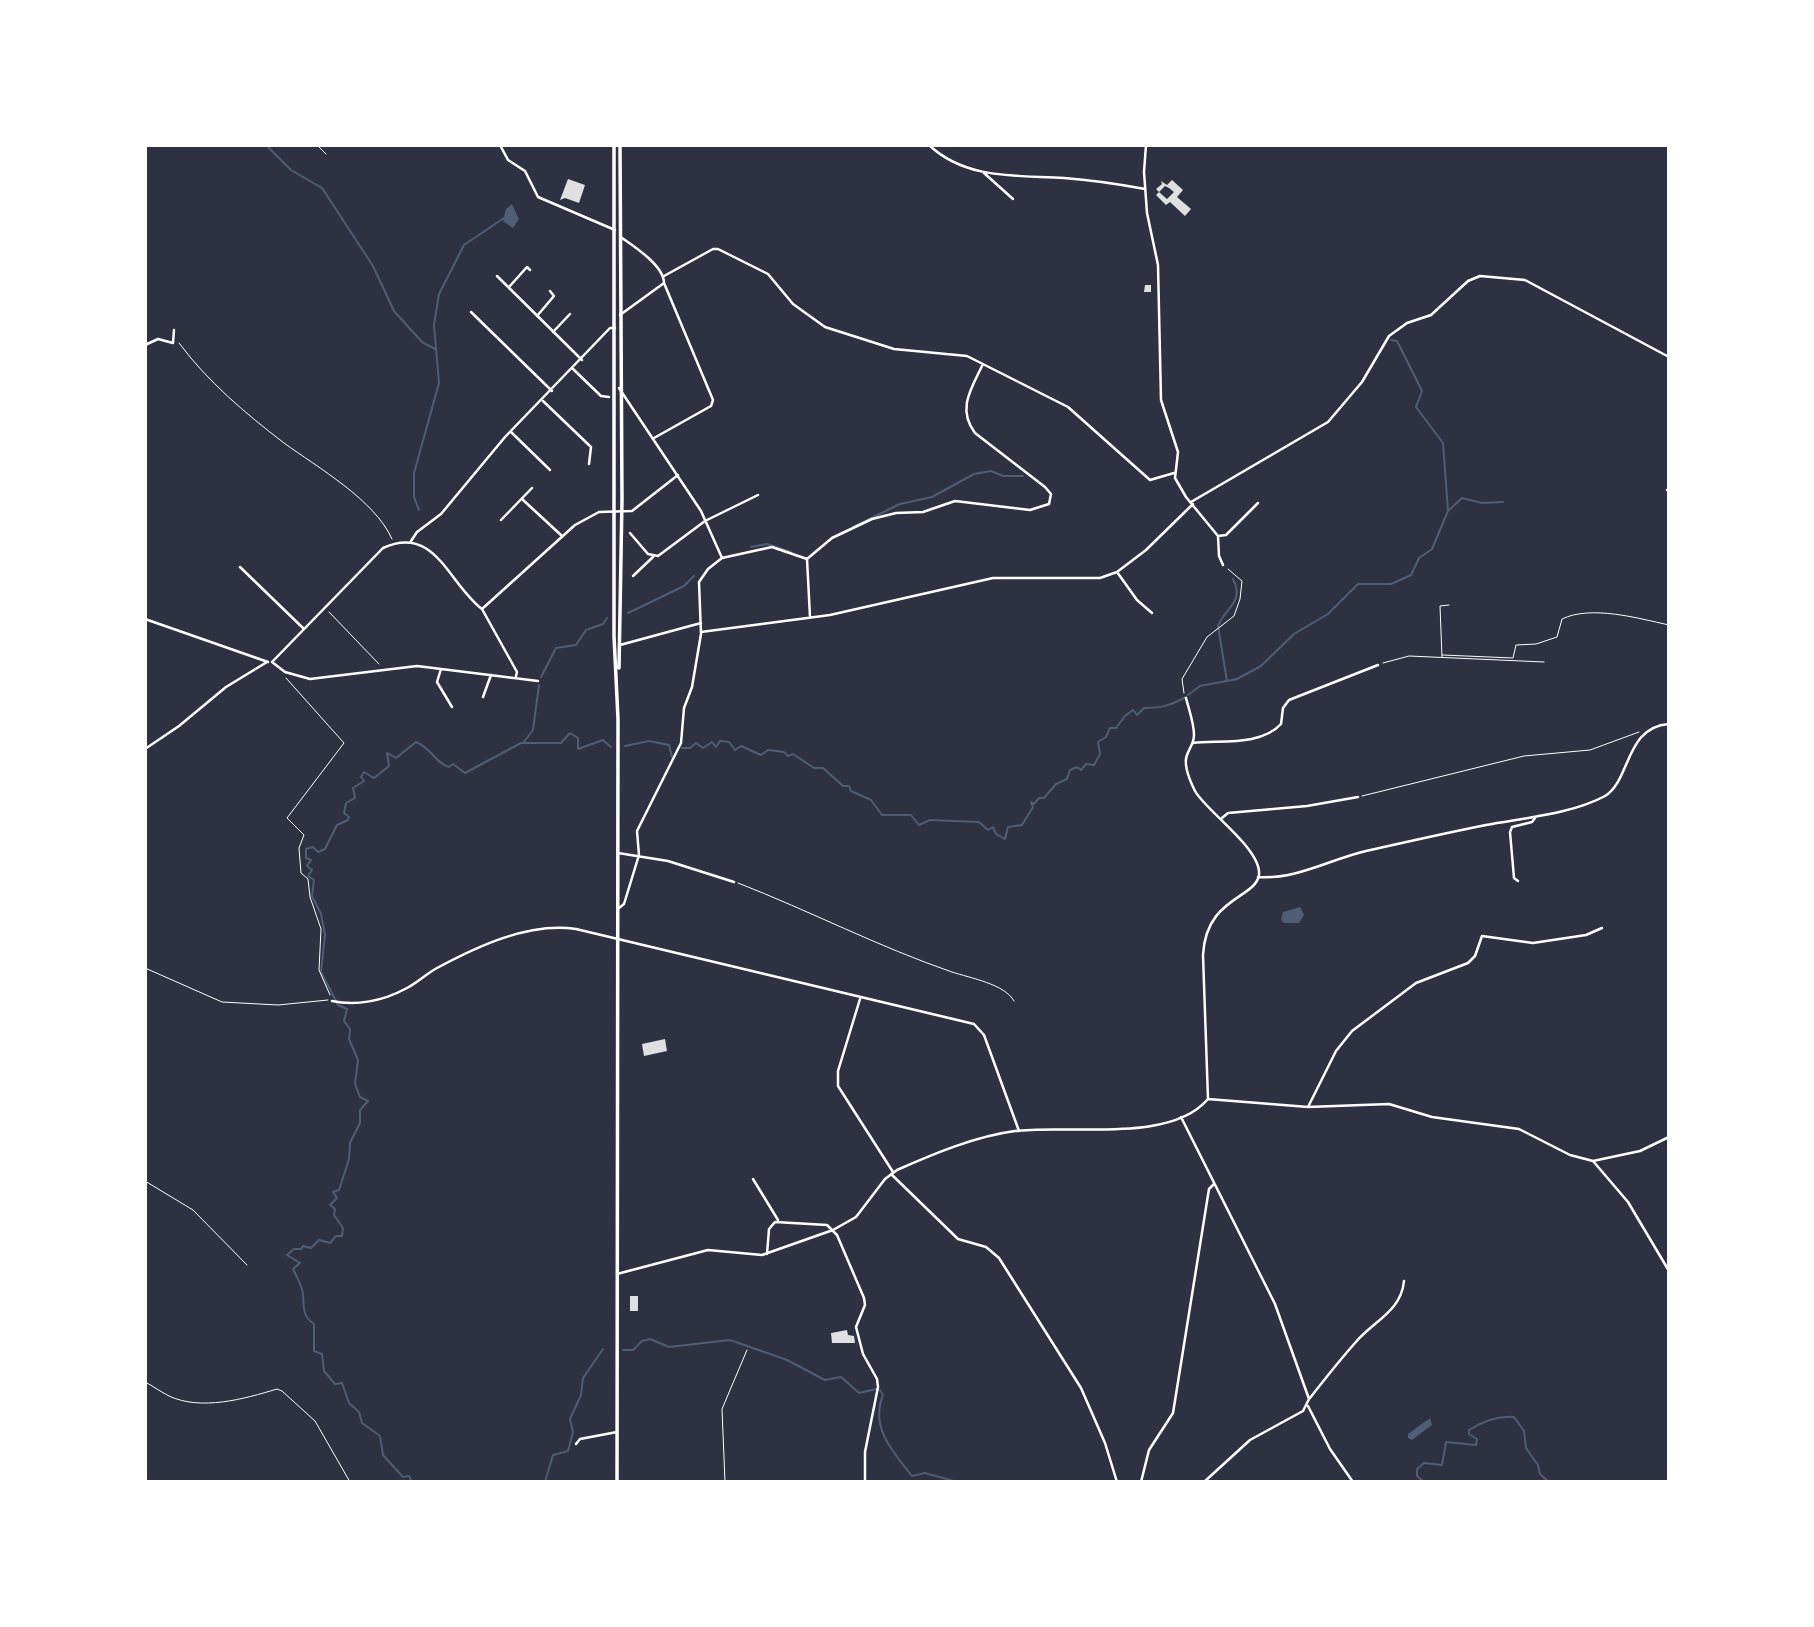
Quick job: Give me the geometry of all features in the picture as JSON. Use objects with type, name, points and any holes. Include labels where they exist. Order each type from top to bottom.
[{"type":"main road","points":[[614,145],[614,636],[618,670]]},
{"type":"main road","points":[[617,1482],[618,670],[622,511],[620,145]]},
{"type":"street","points":[[500,145],[508,160],[525,172],[538,197],[615,230]]},
{"type":"street","points":[[929,145],[946,158],[984,173],[1093,180],[1145,189]]},
{"type":"street","points":[[1146,145],[1145,189],[1158,265],[1161,400],[1178,452],[1174,473],[1192,503],[1218,536],[1223,565]]},
{"type":"street","points":[[984,173],[1013,199]]},
{"type":"street","points":[[620,237],[664,276],[664,283],[713,400],[711,407],[654,438]]},
{"type":"street","points":[[664,276],[713,248],[718,249],[768,274],[793,304],[825,327],[894,349],[967,356],[982,366],[1008,376],[1068,407],[1150,480],[1155,481],[1174,473]]},
{"type":"street","points":[[509,287],[527,267],[530,270]]},
{"type":"street","points":[[497,276],[582,360]]},
{"type":"street","points":[[701,632],[810,617],[993,578],[1087,579],[1117,572],[1146,550],[1192,503],[1328,422],[1362,382],[1389,336],[1407,323],[1430,315],[1468,281],[1480,276],[1525,280],[1669,357]]},
{"type":"street","points":[[620,315],[664,283]]},
{"type":"street","points":[[537,316],[555,296],[550,291]]},
{"type":"street","points":[[471,312],[552,391]]},
{"type":"street","points":[[553,332],[570,314]]},
{"type":"street","points":[[411,541],[417,531],[441,514],[512,432],[610,328],[615,328]]},
{"type":"street","points":[[145,345],[158,339],[173,343],[174,330]]},
{"type":"street","points":[[807,559],[832,537],[872,519],[896,513],[923,512],[955,501],[1030,510],[1049,504],[1051,494],[1045,487],[975,433],[968,424],[964,410],[982,366]]},
{"type":"street","points":[[573,369],[601,396],[609,397]]},
{"type":"street","points":[[620,388],[678,475],[705,521],[722,558]]},
{"type":"street","points":[[543,401],[591,447],[589,464]]},
{"type":"street","points":[[512,432],[550,470]]},
{"type":"street","points":[[482,609],[562,536],[592,514],[634,509],[678,475]]},
{"type":"street","points":[[501,520],[532,488]]},
{"type":"street","points":[[633,576],[653,557],[705,521],[758,495]]},
{"type":"street","points":[[522,499],[562,536]]},
{"type":"street","points":[[1218,536],[1226,535],[1258,503]]},
{"type":"street","points":[[630,533],[653,557]]},
{"type":"street","points":[[145,749],[180,726],[226,687],[270,662],[383,548],[394,543],[411,541],[430,550],[482,609],[483,617],[517,673],[515,677]]},
{"type":"street","points":[[618,908],[624,904],[639,855],[637,831],[680,748],[684,708],[692,687],[701,632],[699,582],[708,569],[722,558],[772,547],[807,559]]},
{"type":"street","points":[[807,559],[810,617]]},
{"type":"street","points":[[240,567],[304,629]]},
{"type":"street","points":[[1117,572],[1138,601],[1152,613]]},
{"type":"street","points":[[145,619],[270,662],[285,672],[321,678],[383,668],[417,666],[538,681]]},
{"type":"street","points":[[620,645],[701,623]]},
{"type":"street","points":[[1193,743],[1247,739],[1265,734],[1282,724],[1283,708],[1289,700],[1378,664]]},
{"type":"street","points":[[441,669],[437,682],[452,708]]},
{"type":"street","points":[[483,697],[491,675]]},
{"type":"street","points":[[1186,698],[1194,732],[1185,764],[1195,790],[1204,803],[1222,818],[1257,863],[1258,877],[1254,884],[1213,917],[1206,933],[1203,955],[1208,1100]]},
{"type":"street","points":[[1258,877],[1295,873],[1368,851],[1535,818],[1609,792],[1644,734],[1653,727],[1669,724]]},
{"type":"street","points":[[1222,818],[1228,813],[1307,806],[1358,797]]},
{"type":"street","points":[[1518,881],[1514,877],[1510,832],[1512,827],[1532,822],[1535,818]]},
{"type":"street","points":[[618,853],[639,855],[704,870],[734,882]]},
{"type":"street","points":[[332,1001],[358,1004],[406,989],[454,960],[537,928],[557,926],[822,986],[860,999],[978,1027],[1019,1131]]},
{"type":"street","points":[[1308,1107],[1336,1051],[1352,1031],[1416,983],[1468,963],[1475,956],[1482,936],[1533,943],[1586,935],[1602,928]]},
{"type":"street","points":[[860,999],[838,1071],[838,1086],[892,1173],[958,1239],[986,1247],[999,1258],[1081,1388],[1105,1443],[1117,1482]]},
{"type":"street","points":[[617,1274],[708,1250],[767,1254],[833,1230],[856,1217],[892,1173],[987,1138],[1019,1131],[1135,1128],[1181,1117],[1208,1100],[1308,1107],[1389,1104],[1432,1117],[1519,1129],[1570,1155],[1593,1161],[1640,1151],[1669,1137]]},
{"type":"street","points":[[1181,1117],[1275,1304],[1309,1399],[1308,1406],[1330,1449],[1353,1482]]},
{"type":"street","points":[[1593,1161],[1628,1202],[1669,1271]]},
{"type":"street","points":[[753,1179],[778,1220]]},
{"type":"street","points":[[1141,1482],[1149,1450],[1173,1413],[1207,1202],[1214,1184]]},
{"type":"street","points":[[767,1254],[769,1229],[778,1220],[827,1224],[833,1230],[865,1302],[856,1327],[863,1354],[877,1379],[878,1387],[865,1452],[865,1482]]},
{"type":"street","points":[[1309,1399],[1362,1335],[1390,1312],[1401,1297],[1404,1281]]},
{"type":"street","points":[[1205,1480],[1250,1440],[1296,1416],[1308,1406]]},
{"type":"street","points":[[576,1444],[580,1439],[617,1432]]},
{"type":"path","points":[[317,145],[326,154]]},
{"type":"path","points":[[179,343],[227,397],[354,495],[383,524],[394,543]]},
{"type":"path","points":[[1186,698],[1182,679],[1207,636],[1234,616],[1240,599],[1242,581],[1223,565]]},
{"type":"path","points":[[1441,659],[1440,606],[1450,605]]},
{"type":"path","points":[[325,607],[383,668]]},
{"type":"path","points":[[1442,655],[1513,658],[1516,645],[1536,644],[1557,637],[1562,619],[1576,613],[1619,615],[1669,625]]},
{"type":"path","points":[[1378,664],[1409,656],[1544,662]]},
{"type":"path","points":[[145,968],[222,1002],[278,1005],[332,1001],[319,974],[321,929],[310,897],[308,880],[301,873],[299,848],[304,835],[287,818],[344,743],[295,690],[285,672]]},
{"type":"path","points":[[1358,797],[1524,756],[1585,751],[1632,732],[1644,734]]},
{"type":"path","points":[[734,882],[986,983],[1011,995],[1014,1001]]},
{"type":"path","points":[[145,1181],[193,1210],[247,1265]]},
{"type":"path","points":[[725,1482],[722,1409],[747,1350]]},
{"type":"path","points":[[145,1382],[169,1396],[197,1403],[229,1401],[277,1389],[315,1420],[351,1482]]},
{"type":"water","points":[[512,204],[519,219],[513,228],[503,221],[506,209]]},
{"type":"water","points":[[1300,907],[1304,915],[1299,923],[1284,923],[1281,920],[1283,912]]},
{"type":"water","points":[[1430,1418],[1432,1425],[1412,1440],[1408,1438],[1408,1434]]},
{"type":"building","points":[[568,179],[585,185],[579,203],[565,198],[560,200]]},
{"type":"building","points":[[1172,180],[1183,190],[1177,197],[1191,209],[1185,216],[1170,202],[1166,205],[1156,195],[1159,192],[1156,189],[1162,184],[1161,181],[1167,185]],"holes":[[[1165,186],[1174,192],[1167,199],[1159,192]]]},
{"type":"building","points":[[1145,285],[1151,285],[1151,292],[1144,292]]},
{"type":"building","points":[[665,1039],[667,1051],[644,1056],[642,1044]]},
{"type":"building","points":[[630,1296],[638,1296],[638,1311],[630,1311]]},
{"type":"building","points":[[847,1330],[848,1335],[854,1336],[855,1343],[832,1343],[831,1333]]},
{"type":"waterway","points":[[266,145],[291,170],[322,188],[373,266],[394,311],[422,342],[435,349]]},
{"type":"waterway","points":[[419,510],[414,497],[414,473],[439,383],[434,325],[439,294],[464,245],[504,218]]},
{"type":"waterway","points":[[1391,340],[1397,341],[1422,391],[1416,407],[1443,443],[1448,511]]},
{"type":"waterway","points":[[853,527],[900,504],[932,497],[974,474],[991,471],[1003,476],[1023,476]]},
{"type":"waterway","points":[[1188,695],[1200,686],[1237,679],[1261,666],[1294,634],[1328,614],[1358,584],[1391,584],[1411,575],[1419,558],[1432,549],[1448,511],[1462,498],[1482,503],[1503,502]]},
{"type":"waterway","points":[[751,547],[767,544],[791,552]]},
{"type":"waterway","points":[[628,613],[684,586],[694,576]]},
{"type":"waterway","points":[[1227,681],[1218,626],[1237,594],[1233,579]]},
{"type":"waterway","points":[[541,677],[556,648],[576,645],[586,630],[603,624],[607,618]]},
{"type":"waterway","points":[[523,743],[533,730],[539,685]]},
{"type":"waterway","points":[[682,748],[690,748],[696,743],[703,748],[712,742],[716,747],[720,741],[729,742],[735,750],[741,746],[761,755],[768,750],[784,752],[788,756],[793,754],[814,768],[823,768],[843,786],[849,786],[851,791],[871,800],[882,815],[911,815],[919,825],[930,820],[979,822],[988,830],[993,827],[996,834],[1005,839],[1008,827],[1022,825],[1033,807],[1031,802],[1034,804],[1039,798],[1044,798],[1056,784],[1067,779],[1070,770],[1077,767],[1081,770],[1086,764],[1094,765],[1100,754],[1098,742],[1106,737],[1110,728],[1116,728],[1125,716],[1133,710],[1137,715],[1144,708],[1165,706],[1186,697]]},
{"type":"waterway","points":[[412,1482],[409,1476],[403,1477],[383,1455],[380,1436],[362,1423],[359,1412],[349,1403],[342,1383],[335,1384],[324,1371],[322,1354],[314,1351],[314,1324],[306,1314],[300,1284],[293,1269],[300,1263],[287,1255],[303,1246],[311,1248],[319,1240],[330,1243],[336,1236],[342,1236],[343,1228],[334,1215],[335,1209],[330,1205],[337,1198],[333,1192],[339,1190],[349,1159],[350,1143],[360,1123],[360,1110],[368,1101],[360,1097],[355,1084],[358,1060],[349,1039],[350,1029],[344,1021],[347,1009],[338,1005],[321,972],[325,935],[321,914],[312,896],[314,880],[308,876],[312,870],[307,866],[311,860],[306,858],[306,849],[313,847],[318,852],[325,849],[337,825],[348,820],[349,817],[344,813],[346,803],[355,798],[353,788],[364,781],[361,777],[364,772],[374,778],[389,766],[387,753],[396,758],[416,742],[444,765],[449,767],[453,764],[465,773],[521,743],[561,743],[570,733],[578,738],[578,749],[603,740],[611,747]]},
{"type":"waterway","points":[[625,746],[649,741],[669,745],[672,757]]},
{"type":"waterway","points":[[623,1350],[633,1350],[642,1341],[650,1339],[669,1347],[730,1340],[787,1360],[825,1380],[841,1377],[859,1393],[876,1389]]},
{"type":"waterway","points":[[545,1482],[553,1455],[568,1451],[573,1432],[570,1419],[581,1395],[583,1378],[603,1349]]},
{"type":"waterway","points":[[880,1390],[883,1395],[879,1418],[881,1428],[891,1448],[912,1476],[925,1473],[957,1482]]},
{"type":"waterway","points":[[1424,1482],[1417,1476],[1417,1469],[1424,1463],[1442,1465],[1446,1442],[1476,1445],[1477,1439],[1469,1434],[1469,1430],[1479,1424],[1508,1417],[1514,1417],[1524,1431],[1526,1448],[1538,1465],[1540,1474],[1549,1482]]}]
